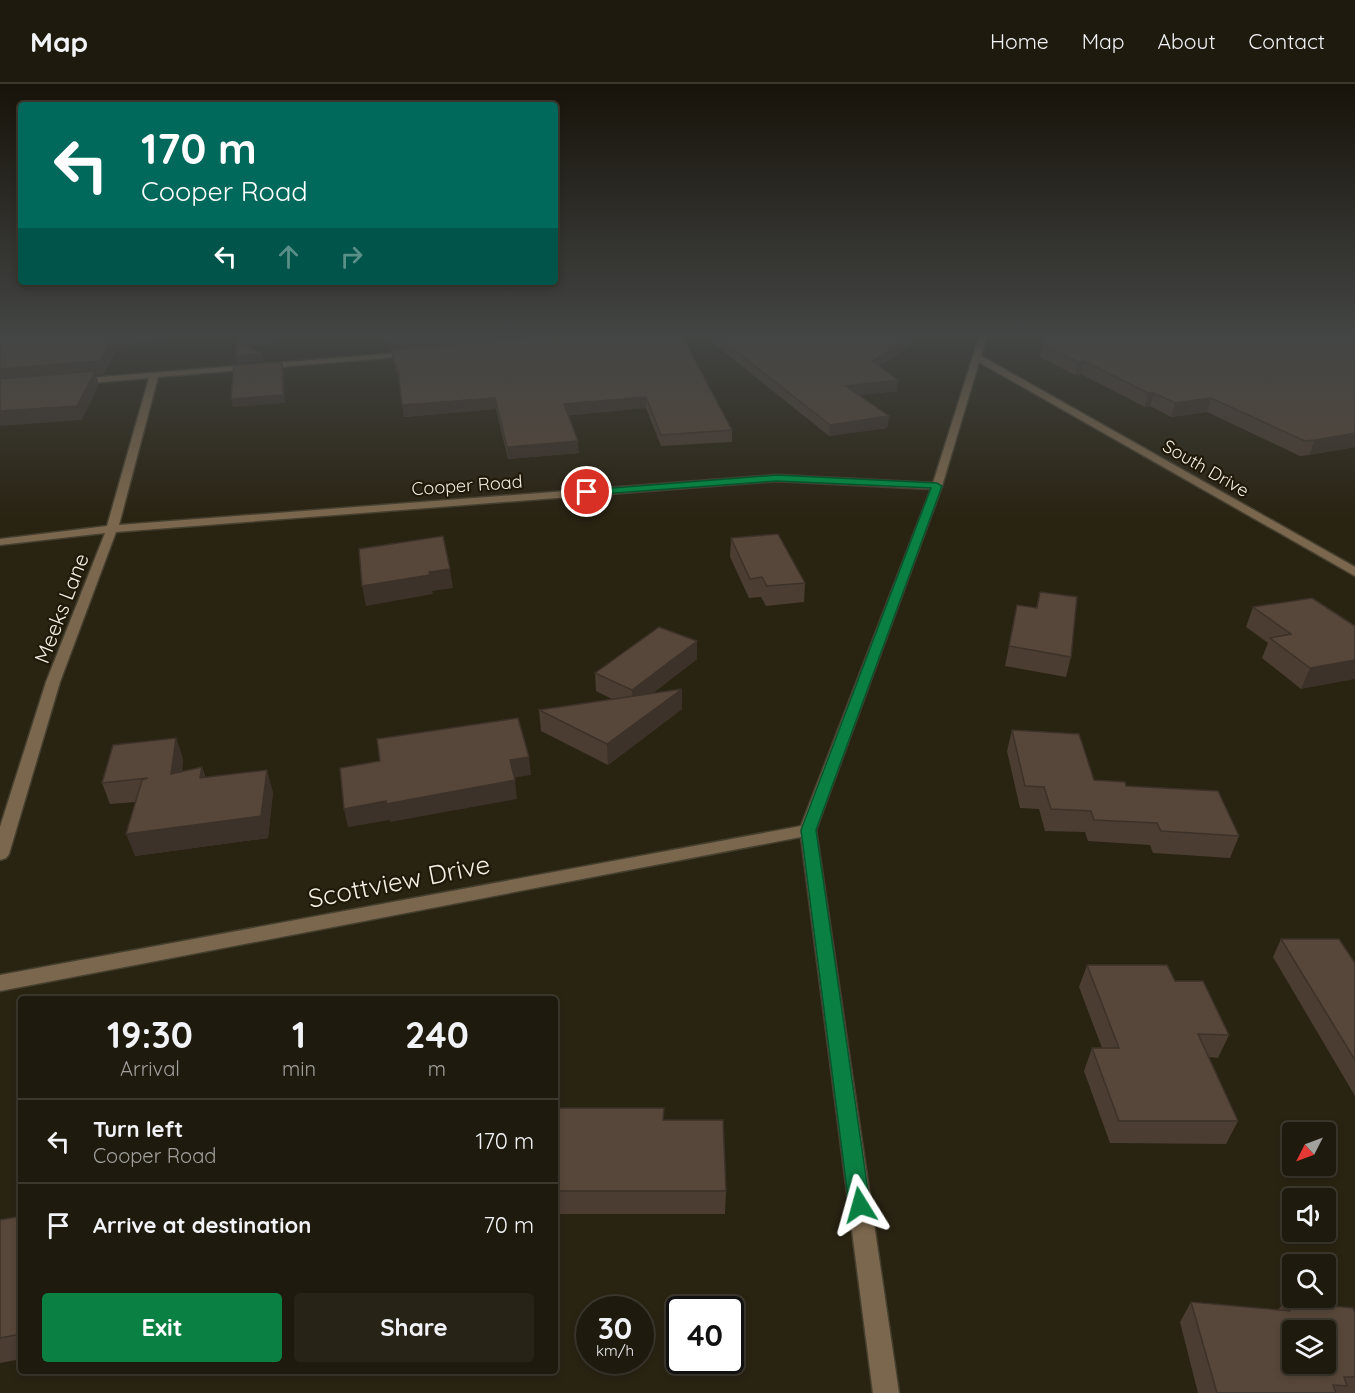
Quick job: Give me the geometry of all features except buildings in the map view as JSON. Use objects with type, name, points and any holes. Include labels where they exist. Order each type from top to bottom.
[{"type":"street","name":"Meeks Lane","points":[[0,854],[53,682],[112,529],[149,395]]},
{"type":"street","points":[[886,1393],[808,830],[937,486],[966,395]]},
{"type":"street","name":"South Drive","points":[[1043,395],[1355,572]]},
{"type":"street","name":"Cooper Road","points":[[0,542],[112,529],[777,478],[937,486]]},
{"type":"street","name":"Scottview Drive","points":[[0,983],[808,830]]},
{"type":"route","points":[[587,492],[777,478],[937,486],[808,830],[860,1205]]}]
